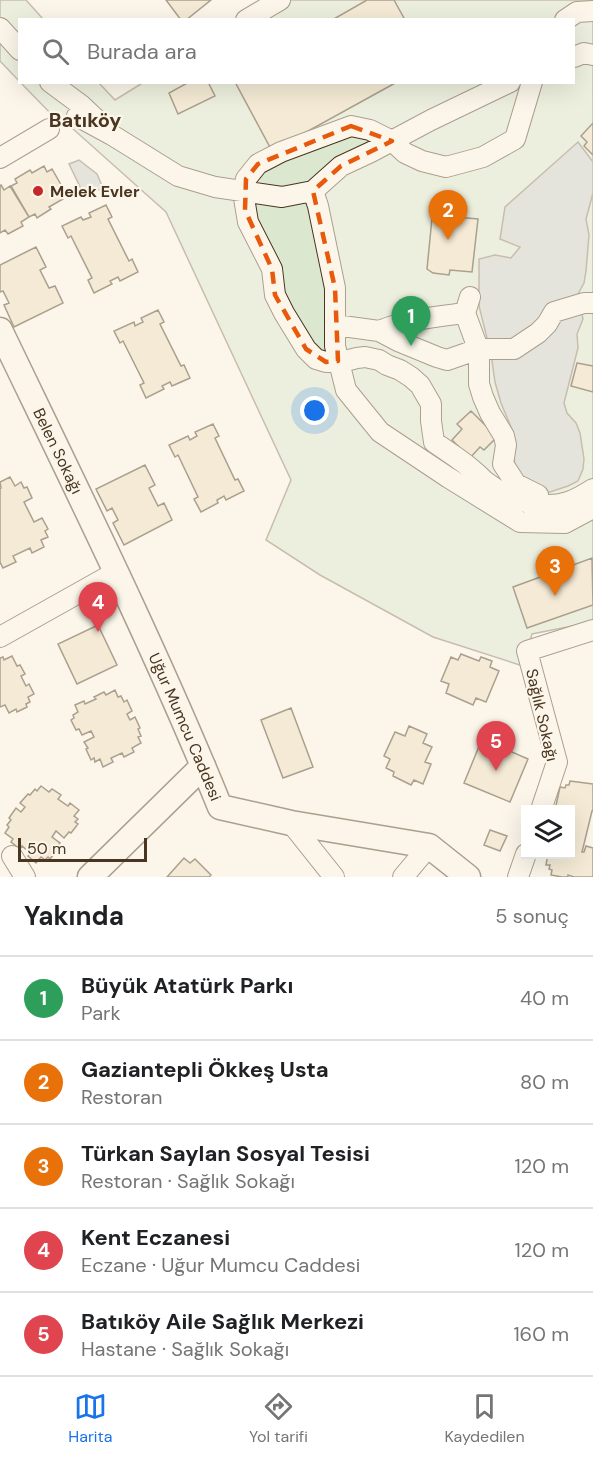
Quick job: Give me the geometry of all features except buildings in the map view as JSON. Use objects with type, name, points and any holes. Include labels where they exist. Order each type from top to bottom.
[{"type":"main road","name":"Belen Sokağı","points":[[0,330],[116,572]]},
{"type":"main road","name":"Uğur Mumcu Caddesi","points":[[116,572],[220,807],[291,823],[429,846],[468,877]]},
{"type":"main road","points":[[95,876],[203,766]]},
{"type":"street","points":[[249,18],[280,0]]},
{"type":"street","points":[[568,18],[577,12],[593,11]]},
{"type":"street","points":[[0,28],[18,48]]},
{"type":"street","points":[[575,56],[584,53],[593,55]]},
{"type":"street","points":[[53,84],[81,105],[112,135]]},
{"type":"street","points":[[77,117],[112,135],[178,176],[215,187],[282,197],[313,191],[341,166],[506,84]]},
{"type":"street","points":[[531,84],[515,139],[483,157],[446,167],[422,161],[405,153],[392,141],[370,130],[351,126],[281,152],[258,164],[246,179],[243,192],[248,222],[272,269],[275,295],[306,349],[316,359],[326,362],[365,357],[379,360],[411,377],[420,385],[432,404],[431,422],[434,442],[504,494],[530,503],[549,506],[567,502],[593,489]]},
{"type":"street","points":[[0,158],[49,129]]},
{"type":"street","points":[[313,191],[335,288],[334,346],[346,390],[380,432],[520,522],[565,523],[593,508]]},
{"type":"street","points":[[335,325],[379,331],[447,360],[470,352],[512,350],[534,336],[547,324],[554,312],[586,303]]},
{"type":"street","points":[[379,331],[467,305],[485,350],[479,384],[490,413],[504,436],[506,445],[503,464],[516,484],[546,497],[560,495],[587,480],[593,483]]},
{"type":"street","points":[[0,637],[116,572]]},
{"type":"street","name":"Sağlık Sokağı","points":[[543,805],[557,762],[527,651],[593,630]]},
{"type":"street","points":[[291,823],[334,877]]},
{"type":"street","points":[[403,877],[429,846]]},
{"type":"street","points":[[12,856],[25,877]]},
{"type":"street","points":[[518,877],[525,859]]},
{"type":"highlighted area","points":[[351,126],[392,141],[341,166],[313,191],[335,288],[338,361],[326,362],[306,349],[275,295],[272,269],[245,210],[246,179],[258,164]]},
{"type":"green space","points":[[0,0],[26,0],[42,18],[18,18],[18,80],[0,61]]},
{"type":"green space","points":[[284,0],[593,0],[593,622],[532,634],[523,666],[433,637],[320,575],[266,540],[291,480],[166,212],[72,128],[56,119],[22,84],[100,84],[115,100],[141,84],[575,84],[575,18],[253,18]]},
{"type":"shaded area","points":[[578,142],[593,162],[593,193],[586,219],[589,235],[586,271],[584,283],[578,294],[583,319],[577,334],[578,348],[564,403],[567,413],[576,423],[580,433],[584,459],[578,481],[544,494],[515,471],[513,432],[495,382],[491,354],[479,306],[479,259],[495,255],[511,258],[520,247],[500,239],[505,207]]},
{"type":"shaded area","points":[[79,160],[97,174],[103,188],[84,195],[69,164]]},
{"type":"place","name":"Melek Evler","points":[[38,191]]},
{"type":"place","name":"Gaziantepli Ökkeş Usta","points":[[448,240]]},
{"type":"place","name":"Büyük Atatürk Parkı","points":[[411,346]]},
{"type":"place","name":"Türkan Saylan Sosyal Tesisi","points":[[555,596]]},
{"type":"place","name":"Kent Eczanesi","points":[[98,632]]},
{"type":"place","name":"Batıköy Aile Sağlık Merkezi","points":[[496,771]]},
{"type":"district","name":"Batıköy","points":[[85,120]]}]
